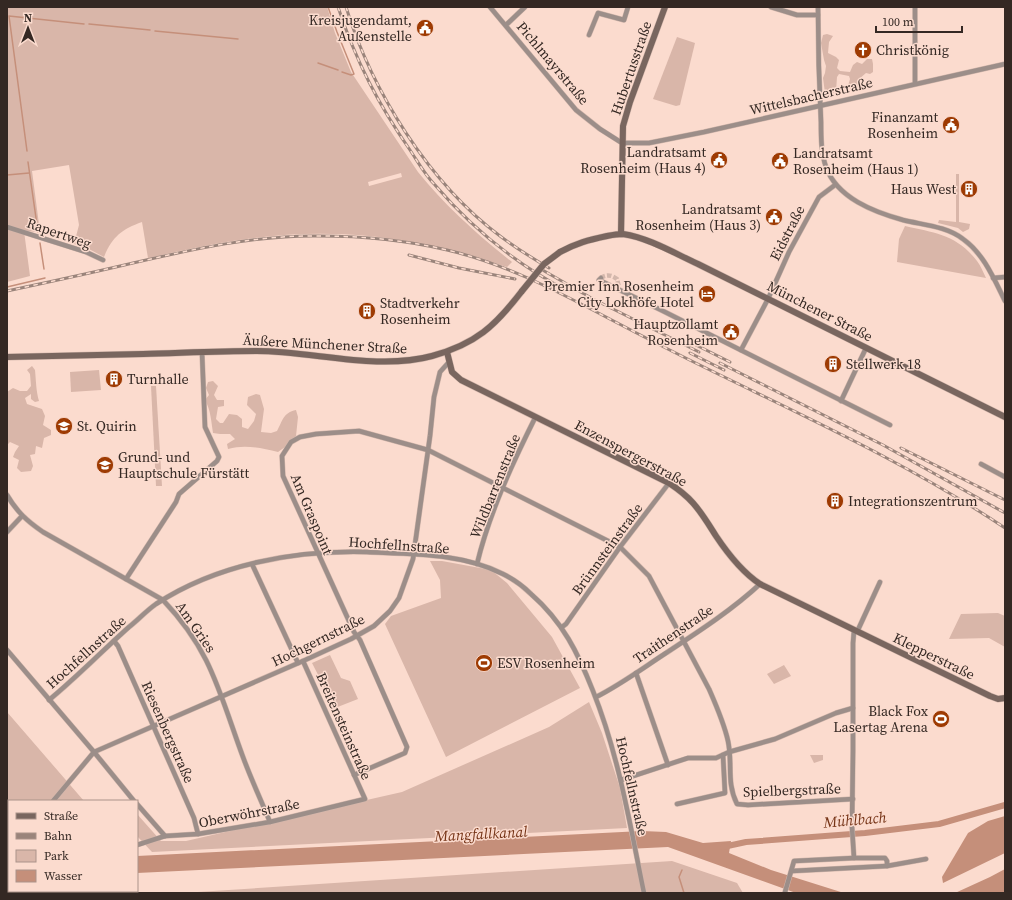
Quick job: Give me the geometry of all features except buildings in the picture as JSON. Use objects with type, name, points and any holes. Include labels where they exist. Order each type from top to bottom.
[{"type":"main road","name":"Hubertusstraße","points":[[621,234],[623,126],[665,7]]},
{"type":"main road","name":"Äußere Münchener Straße","points":[[7,357],[259,351],[386,361],[414,360],[447,352],[469,342],[486,331],[499,320],[544,264],[560,252],[576,243],[621,234]]},
{"type":"main road","name":"Münchener Straße","points":[[621,234],[635,237],[657,245],[698,264],[1005,417]]},
{"type":"main road","name":"Enzenspergerstraße","points":[[447,352],[452,372],[461,380],[535,418],[669,483],[683,492],[693,502],[717,538],[748,576],[760,584],[856,632]]},
{"type":"main road","name":"Klepperstraße","points":[[856,632],[990,696],[998,699],[1005,698]]},
{"type":"street","name":"Pichlmayrstraße","points":[[490,7],[576,110],[600,129],[622,143]]},
{"type":"street","points":[[506,25],[526,7]]},
{"type":"street","points":[[589,36],[598,13],[624,20],[628,7]]},
{"type":"street","points":[[771,7],[797,15],[818,15]]},
{"type":"street","points":[[818,7],[822,157],[826,169],[835,184],[853,199],[871,209],[902,220],[952,231],[965,239],[983,259],[1005,301]]},
{"type":"street","points":[[915,7],[915,83]]},
{"type":"street","name":"Wittelsbacherstraße","points":[[622,143],[643,143],[667,140],[915,83],[1005,64]]},
{"type":"street","name":"Eidstraße","points":[[741,350],[768,299],[789,252],[819,197],[835,184]]},
{"type":"street","name":"Rapertweg","points":[[7,227],[86,252],[103,260]]},
{"type":"street","points":[[993,278],[1005,277]]},
{"type":"street","points":[[601,278],[599,280],[619,288],[890,425]]},
{"type":"street","points":[[842,401],[866,348]]},
{"type":"street","points":[[126,579],[176,502],[179,494],[217,461],[219,457],[205,427],[202,352]]},
{"type":"street","name":"Hochgernstraße","points":[[54,800],[94,752],[303,661],[357,636],[382,619],[399,598],[414,554],[434,397],[440,372],[449,362]]},
{"type":"street","name":"Wildbarrenstraße","points":[[476,564],[486,531],[503,488],[535,418]]},
{"type":"street","name":"Am Graspoint","points":[[354,775],[405,753],[407,747],[366,653],[354,632],[283,476],[282,456],[291,442],[300,437],[316,434],[359,431],[428,450],[620,547],[649,576],[684,641],[709,689],[717,708],[728,741],[729,752]]},
{"type":"street","points":[[981,464],[1005,477]]},
{"type":"street","name":"Brünnsteinstraße","points":[[562,627],[566,624],[620,547],[669,483]]},
{"type":"street","name":"Am Gries","points":[[7,495],[22,516],[43,532],[163,600],[174,612],[197,644],[206,660],[221,696],[243,759],[270,822]]},
{"type":"street","points":[[7,532],[22,516]]},
{"type":"street","name":"Hochfellnstraße","points":[[49,700],[154,605],[198,582],[221,573],[252,564],[317,553],[346,552],[414,554],[438,556],[476,564],[503,574],[522,586],[540,601],[562,627],[576,651],[596,697],[612,744],[621,780],[644,893]]},
{"type":"street","name":"Breitensteinstraße","points":[[252,564],[298,663]]},
{"type":"street","points":[[854,858],[852,838],[853,643],[856,632],[880,582]]},
{"type":"street","name":"Traithenstraße","points":[[596,697],[636,673],[684,641],[760,584]]},
{"type":"street","name":"Riesenbergstraße","points":[[114,641],[118,646],[154,726],[194,818],[198,834]]},
{"type":"street","points":[[7,650],[133,800]]},
{"type":"street","name":"Breitensteinstraße","points":[[303,661],[365,799]]},
{"type":"street","points":[[636,673],[668,765]]},
{"type":"street","points":[[621,780],[688,758],[716,758],[729,752],[775,739],[836,713],[853,708]]},
{"type":"street","name":"Spielbergstraße","points":[[729,752],[730,783],[732,794],[737,804],[748,805],[853,799]]},
{"type":"street","points":[[677,804],[725,793],[723,754]]},
{"type":"street","name":"Oberwöhrstraße","points":[[138,845],[165,836],[198,834],[270,822],[365,799]]},
{"type":"street","points":[[138,805],[165,836]]},
{"type":"street","points":[[785,892],[792,873],[794,861],[884,858],[887,861],[887,866]]},
{"type":"street","points":[[792,873],[887,866],[926,859]]},
{"type":"street","points":[[7,889],[8,882]]},
{"type":"green space","points":[[7,7],[327,7],[335,33],[351,72],[418,172],[439,197],[462,220],[512,262],[507,267],[428,245],[395,239],[332,234],[268,236],[210,245],[148,258],[142,222],[118,235],[110,244],[104,257],[87,248],[74,244],[79,225],[69,165],[32,171],[40,232],[24,231],[30,276],[7,282]],"holes":[[[401,173],[402,177],[369,186],[368,182]]]},
{"type":"green space","points":[[827,34],[833,36],[829,42],[828,53],[839,60],[837,68],[840,71],[850,72],[853,65],[857,62],[862,64],[867,59],[872,59],[873,72],[870,74],[866,73],[859,79],[860,85],[857,89],[851,89],[848,86],[850,79],[849,76],[839,74],[837,77],[836,91],[830,95],[825,93],[823,78],[826,66],[821,43],[823,35]]},
{"type":"green space","points":[[677,37],[695,43],[680,105],[676,106],[653,99]]},
{"type":"green space","points":[[956,174],[959,174],[959,222],[970,224],[969,229],[963,232],[958,228],[938,223],[939,220],[956,222]]},
{"type":"green space","points":[[905,226],[944,236],[961,245],[977,261],[986,278],[897,262],[899,239]]},
{"type":"green space","points":[[32,366],[35,370],[39,401],[35,402],[31,399],[31,394],[25,398],[27,404],[42,409],[45,416],[43,425],[51,430],[51,435],[44,438],[42,448],[36,446],[35,454],[30,455],[33,466],[31,471],[21,472],[17,468],[19,460],[13,457],[19,446],[10,442],[7,445],[7,392],[13,388],[20,391],[27,391],[31,386],[30,374],[27,370]]},
{"type":"green space","points":[[99,370],[101,390],[71,392],[70,372]]},
{"type":"green space","points":[[213,381],[218,386],[214,395],[217,400],[224,400],[224,406],[218,407],[216,419],[220,423],[223,423],[229,414],[237,415],[242,419],[242,427],[248,429],[254,421],[256,414],[247,405],[248,397],[256,394],[260,395],[264,409],[261,432],[271,433],[277,431],[286,415],[296,410],[298,417],[296,436],[278,452],[247,447],[228,449],[227,444],[235,439],[230,434],[213,433],[210,412],[205,400],[209,395],[206,388],[208,382]]},
{"type":"green space","points":[[151,386],[156,386],[162,486],[156,486]]},
{"type":"green space","name":"ESV Rosenheim","points":[[430,561],[442,561],[491,570],[507,583],[552,637],[580,688],[446,757],[385,624],[391,616],[441,598],[440,580]]},
{"type":"green space","points":[[998,613],[1005,616],[1005,647],[989,638],[949,639],[961,614]]},
{"type":"green space","points":[[330,655],[341,678],[350,681],[358,699],[335,708],[312,663]]},
{"type":"green space","points":[[784,665],[791,676],[774,684],[767,674]]},
{"type":"green space","points":[[589,702],[602,733],[620,788],[627,828],[152,852],[138,837],[138,815],[161,841],[186,841],[402,792],[549,727]]},
{"type":"green space","points":[[7,712],[83,800],[8,800],[7,855]]},
{"type":"green space","points":[[810,755],[823,755],[823,760],[814,763]]},
{"type":"green space","points":[[672,861],[737,883],[743,893],[182,893]]},
{"type":"water","points":[[1005,816],[1005,853],[943,883],[942,877],[968,833],[988,821]]},
{"type":"water","points":[[642,831],[666,832],[703,843],[731,841],[729,853],[771,870],[844,893],[796,893],[668,847],[138,873],[138,856]]},
{"type":"water","points":[[1005,869],[1005,893],[955,893],[990,877]]},
{"type":"waterway","points":[[328,7],[354,74],[351,75],[342,72]]},
{"type":"waterway","points":[[27,151],[9,16],[84,24]]},
{"type":"waterway","points":[[89,24],[150,30]]},
{"type":"waterway","points":[[155,31],[238,39]]},
{"type":"waterway","points":[[318,63],[338,70]]},
{"type":"waterway","points":[[28,162],[38,232]]},
{"type":"waterway","points":[[7,175],[29,173]]},
{"type":"waterway","points":[[40,243],[44,269]]},
{"type":"waterway","points":[[7,287],[45,278]]},
{"type":"waterway","name":"Mühlbach","points":[[723,847],[746,842],[865,833],[939,824],[1005,805]]},
{"type":"waterway","points":[[682,870],[679,877],[684,893]]},
{"type":"tunnel","points":[[601,278],[607,276],[613,277],[617,279],[619,287]]},
{"type":"railway","points":[[338,7],[352,46],[369,82],[398,133],[428,177],[478,229],[527,267],[562,288]]},
{"type":"railway","points":[[346,7],[357,39],[387,102],[406,133],[427,162],[450,190],[474,214],[500,236],[549,268]]},
{"type":"railway","points":[[7,291],[202,248],[249,240],[295,236],[351,237],[399,241],[447,250],[488,262],[528,278],[568,297],[674,352],[827,427],[899,465],[935,485],[1005,528]]},
{"type":"railway","points":[[409,255],[459,268],[515,279]]},
{"type":"railway","points":[[539,268],[593,299],[699,352]]},
{"type":"railway","points":[[694,344],[730,362]]},
{"type":"railway","points":[[690,353],[724,370]]},
{"type":"railway","points":[[720,363],[883,445],[1005,513]]},
{"type":"railway","points":[[901,448],[1005,500]]},
{"type":"place","name":"Kreisjugendamt, Außenstelle","points":[[425,28]]},
{"type":"place","name":"Christkönig","points":[[863,50]]},
{"type":"place","name":"Finanzamt Rosenheim","points":[[951,125]]},
{"type":"place","name":"Landratsamt Rosenheim (Haus 4)","points":[[719,160]]},
{"type":"place","name":"Landratsamt Rosenheim (Haus 1)","points":[[780,161]]},
{"type":"place","name":"Haus West","points":[[969,189]]},
{"type":"place","name":"Landratsamt Rosenheim (Haus 3)","points":[[774,217]]},
{"type":"place","name":"Premier Inn Rosenheim City Lokhöfe Hotel","points":[[707,294]]},
{"type":"place","name":"Stadtverkehr Rosenheim","points":[[367,311]]},
{"type":"place","name":"Hauptzollamt Rosenheim","points":[[731,332]]},
{"type":"place","name":"Stellwerk 18","points":[[833,364]]},
{"type":"place","name":"Turnhalle","points":[[114,379]]},
{"type":"place","name":"St. Quirin","points":[[64,426]]},
{"type":"place","name":"Grund- und Hauptschule Fürstätt","points":[[105,465]]},
{"type":"place","name":"Integrationszentrum","points":[[835,501]]},
{"type":"place","name":"ESV Rosenheim","points":[[484,663]]},
{"type":"place","name":"Black Fox Lasertag Arena","points":[[941,719]]},
{"type":"water label","name":"Mangfallkanal","points":[[481,834]]}]
